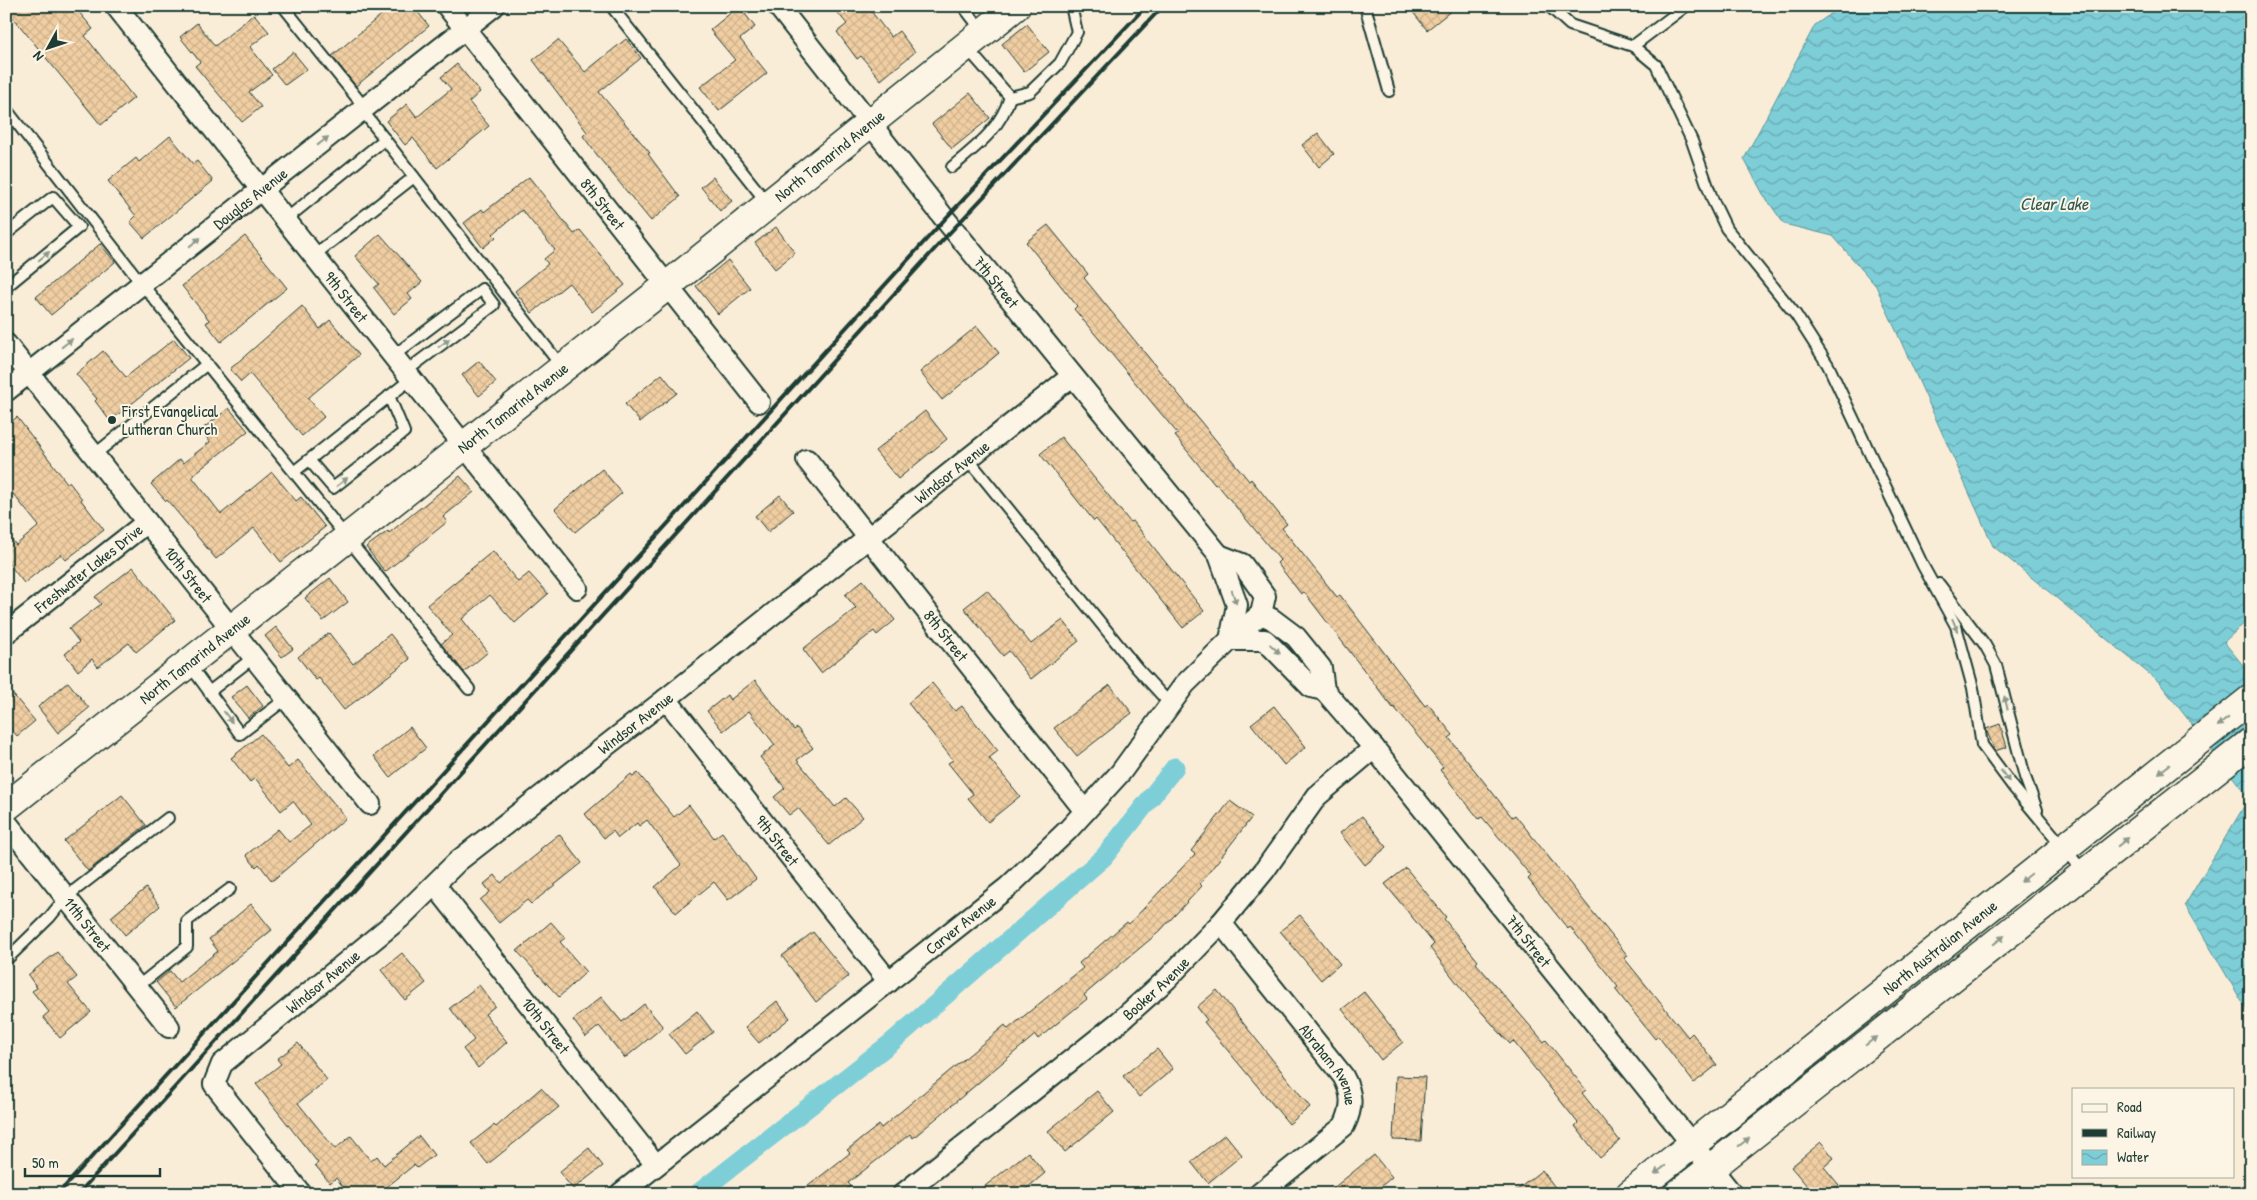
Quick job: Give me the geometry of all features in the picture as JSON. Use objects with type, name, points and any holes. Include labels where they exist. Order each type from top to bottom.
[{"type":"main road","name":"North Tamarind Avenue","points":[[6,807],[870,125],[1016,6]]},
{"type":"main road","name":"North Australian Avenue","points":[[1630,1194],[2251,699]]},
{"type":"main road","name":"North Australian Avenue","points":[[1678,1194],[2251,742]]},
{"type":"street","name":"9th Street","points":[[116,6],[577,588]]},
{"type":"street","name":"8th Street","points":[[447,6],[758,402]]},
{"type":"street","name":"Douglas Avenue","points":[[6,391],[494,6]]},
{"type":"street","name":"7th Street","points":[[778,6],[870,125],[1219,555],[1237,605],[1230,640],[1265,640],[1311,687],[1324,690]]},
{"type":"street","name":"10th Street","points":[[6,344],[370,804]]},
{"type":"street","name":"Windsor Avenue","points":[[301,1194],[214,1084],[222,1064],[400,918],[458,861],[666,700],[1072,376]]},
{"type":"street","name":"8th Street","points":[[807,460],[1084,811]]},
{"type":"street","name":"Freshwater Lakes Drive","points":[[6,633],[147,522]]},
{"type":"street","name":"7th Street","points":[[1219,555],[1242,564],[1265,596],[1261,614],[1272,619],[1296,636],[1321,668],[1324,690],[1374,748],[1732,1194]]},
{"type":"street","name":"Carver Avenue","points":[[620,1194],[1008,887],[1068,830],[1121,772],[1185,684],[1230,640],[1261,614]]},
{"type":"street","name":"9th Street","points":[[666,700],[889,982]]},
{"type":"street","name":"Booker Avenue","points":[[904,1194],[1119,1022],[1167,979],[1221,923],[1264,871],[1317,796],[1374,748]]},
{"type":"street","name":"11th Street","points":[[6,822],[169,1027]]},
{"type":"street","name":"10th Street","points":[[435,885],[656,1165]]},
{"type":"street","name":"Abraham Avenue","points":[[1221,923],[1343,1076],[1349,1088],[1352,1101],[1350,1114],[1344,1126],[1259,1194]]},
{"type":"lane","points":[[284,6],[562,368]]},
{"type":"lane","points":[[611,6],[769,205]]},
{"type":"lane","points":[[952,166],[981,142],[1004,115],[1010,97],[975,40],[963,6]]},
{"type":"lane","points":[[1010,97],[1030,92],[1060,63],[1077,32],[1071,6]]},
{"type":"lane","points":[[1365,6],[1389,91]]},
{"type":"lane","points":[[1550,6],[1570,25],[1634,46],[1656,65],[1692,141],[1713,201],[1726,228],[1796,315],[1828,365],[1923,566],[1956,626],[1973,688],[1982,745],[2014,788],[2084,872]]},
{"type":"lane","points":[[1634,46],[1686,6]]},
{"type":"lane","points":[[6,109],[142,284],[295,471],[469,689]]},
{"type":"lane","points":[[284,220],[385,139]]},
{"type":"lane","points":[[313,256],[414,177]]},
{"type":"lane","points":[[6,234],[53,196],[79,228],[6,287]]},
{"type":"lane","points":[[295,471],[389,396],[408,375],[494,305],[482,290],[393,356]]},
{"type":"lane","points":[[94,455],[207,364]]},
{"type":"lane","points":[[309,460],[333,488],[404,432],[389,396]]},
{"type":"lane","points":[[968,459],[1137,668],[1170,704]]},
{"type":"lane","points":[[1923,566],[1959,608],[1985,645],[1996,665],[2025,777],[2040,817]]},
{"type":"lane","points":[[209,692],[254,657]]},
{"type":"lane","points":[[188,664],[240,734],[287,698]]},
{"type":"lane","points":[[6,960],[49,918],[66,897],[168,818]]},
{"type":"lane","points":[[137,987],[187,948],[187,921],[230,889]]},
{"type":"water","name":"Clear Lake","points":[[1842,6],[2251,6],[2251,617],[2224,642],[2251,675],[2251,1017],[2185,905],[2249,798],[2159,682],[1993,546],[1876,286],[1833,236],[1784,224],[1763,194],[1744,159],[1815,25]]},
{"type":"building","points":[[6,6],[74,6],[93,29],[85,36],[134,98],[101,125],[6,9]]},
{"type":"building","points":[[392,6],[413,6],[429,26],[356,86],[332,56]]},
{"type":"building","points":[[739,6],[755,27],[740,39],[767,73],[719,111],[700,87],[735,60],[710,30]]},
{"type":"building","points":[[832,6],[867,6],[891,37],[899,31],[915,52],[881,80],[861,56],[857,59],[837,32],[847,24]]},
{"type":"building","points":[[1408,6],[1457,6],[1427,30]]},
{"type":"building","points":[[254,14],[269,32],[250,47],[272,75],[249,92],[261,107],[242,122],[195,66],[200,62],[180,37],[197,23],[215,46]]},
{"type":"building","points":[[1027,24],[1049,52],[1024,72],[1002,44]]},
{"type":"building","points":[[626,39],[641,58],[599,92],[650,153],[648,154],[680,197],[651,221],[583,136],[587,132],[533,60],[558,40],[585,72]]},
{"type":"building","points":[[293,52],[307,69],[285,85],[272,69]]},
{"type":"building","points":[[457,64],[480,92],[469,102],[489,126],[437,168],[413,138],[405,145],[386,121],[407,104],[417,117],[451,89],[441,77]]},
{"type":"building","points":[[970,93],[990,118],[952,149],[932,124]]},
{"type":"building","points":[[1318,133],[1334,154],[1319,167],[1302,145]]},
{"type":"building","points":[[170,136],[193,164],[197,161],[213,181],[144,238],[130,222],[136,216],[108,181],[136,158],[139,162]]},
{"type":"building","points":[[529,177],[574,234],[580,230],[625,285],[592,312],[569,283],[532,313],[515,291],[548,264],[544,259],[555,250],[522,210],[493,234],[496,237],[483,248],[464,223],[482,209],[484,212]]},
{"type":"building","points":[[713,177],[732,201],[720,211],[701,187]]},
{"type":"building","points":[[1048,225],[1088,274],[1084,278],[1249,481],[1251,479],[1287,524],[1282,528],[1337,597],[1340,595],[1425,706],[1428,704],[1453,735],[1449,738],[1512,817],[1515,815],[1628,956],[1624,958],[1688,1037],[1692,1033],[1717,1065],[1694,1083],[1658,1036],[1655,1039],[1615,989],[1618,987],[1570,927],[1568,929],[1528,879],[1531,876],[1482,817],[1479,819],[1440,770],[1443,767],[1393,708],[1304,592],[1301,594],[1277,563],[1280,560],[1217,484],[1215,485],[1175,436],[1178,434],[1074,309],[1077,306],[1026,242]]},
{"type":"building","points":[[776,227],[795,253],[775,269],[755,243]]},
{"type":"building","points":[[380,234],[422,282],[408,294],[412,299],[394,314],[374,288],[379,284],[355,256]]},
{"type":"building","points":[[245,236],[287,288],[221,342],[206,323],[209,320],[182,286]]},
{"type":"building","points":[[100,244],[115,262],[51,315],[36,297]]},
{"type":"building","points":[[728,260],[750,288],[718,314],[696,286]]},
{"type":"building","points":[[302,306],[320,329],[330,320],[359,355],[308,398],[324,417],[302,436],[250,374],[241,382],[230,369]]},
{"type":"building","points":[[977,326],[999,353],[942,400],[920,372]]},
{"type":"building","points":[[174,339],[189,358],[110,421],[95,401],[97,399],[76,374],[103,351],[126,377]]},
{"type":"building","points":[[479,361],[496,382],[479,396],[462,375]]},
{"type":"building","points":[[662,374],[677,393],[640,422],[625,404]]},
{"type":"building","points":[[229,408],[248,431],[193,475],[193,478],[221,514],[272,472],[296,501],[301,497],[325,527],[281,562],[254,528],[216,559],[167,500],[151,484],[180,459],[183,463],[210,442],[201,430]]},
{"type":"building","points":[[925,411],[947,439],[898,479],[875,451]]},
{"type":"building","points":[[17,417],[67,483],[69,482],[104,530],[66,560],[61,554],[24,583],[6,560],[6,532],[16,545],[39,526],[13,494],[6,499],[6,426]]},
{"type":"building","points":[[1061,437],[1130,522],[1133,521],[1204,611],[1183,628],[1096,519],[1094,521],[1040,454]]},
{"type":"building","points":[[602,469],[622,493],[575,532],[555,509]]},
{"type":"building","points":[[460,476],[474,492],[443,517],[447,522],[385,572],[366,547],[388,531],[389,533]]},
{"type":"building","points":[[780,495],[793,511],[768,532],[755,516]]},
{"type":"building","points":[[493,551],[518,582],[529,573],[548,594],[515,623],[490,595],[462,619],[488,652],[464,672],[441,644],[452,635],[427,605]]},
{"type":"building","points":[[133,567],[175,620],[136,652],[129,643],[98,667],[92,659],[78,671],[65,654],[79,642],[69,629],[101,604],[95,597]]},
{"type":"building","points":[[330,578],[348,602],[323,621],[305,598]]},
{"type":"building","points":[[863,580],[895,620],[877,635],[874,631],[821,673],[803,649],[856,608],[845,595]]},
{"type":"building","points":[[987,590],[1031,644],[1063,620],[1079,641],[1031,679],[1009,651],[1003,656],[964,608]]},
{"type":"building","points":[[276,627],[293,649],[282,657],[265,636]]},
{"type":"building","points":[[329,633],[353,664],[390,634],[410,659],[344,710],[319,678],[316,680],[298,657]]},
{"type":"building","points":[[755,680],[794,730],[797,728],[813,748],[797,760],[835,807],[846,798],[863,817],[829,845],[798,808],[789,815],[774,797],[785,788],[760,757],[775,745],[749,711],[723,731],[707,711],[727,695],[730,700]]},
{"type":"building","points":[[68,682],[89,708],[58,733],[38,707]]},
{"type":"building","points":[[932,683],[955,711],[962,706],[998,751],[989,758],[1020,796],[988,822],[968,798],[973,794],[948,763],[953,760],[908,703]]},
{"type":"building","points":[[247,685],[263,706],[248,718],[231,697]]},
{"type":"building","points":[[1110,685],[1132,713],[1077,756],[1054,728]]},
{"type":"building","points":[[6,686],[35,721],[17,736],[6,723]]},
{"type":"building","points":[[1274,706],[1306,747],[1284,765],[1251,724]]},
{"type":"building","points":[[2000,724],[2007,747],[1995,751],[1986,729]]},
{"type":"building","points":[[410,727],[426,748],[390,777],[374,756]]},
{"type":"building","points":[[261,734],[288,768],[298,760],[346,818],[272,881],[259,864],[256,867],[246,855],[278,829],[289,842],[311,825],[293,801],[281,811],[255,778],[250,782],[231,758]]},
{"type":"building","points":[[638,773],[674,817],[689,805],[714,838],[722,832],[756,879],[728,900],[714,882],[676,913],[655,887],[681,865],[647,820],[639,826],[637,823],[618,838],[613,831],[604,838],[585,814],[631,774],[633,777]]},
{"type":"building","points":[[122,795],[146,825],[88,871],[64,841]]},
{"type":"building","points":[[1230,801],[1252,817],[1200,884],[1202,886],[1159,932],[1084,995],[1087,999],[1038,1039],[1035,1035],[913,1138],[910,1134],[848,1183],[851,1186],[842,1194],[798,1194],[850,1153],[847,1150],[879,1125],[881,1128],[1005,1025],[1008,1029],[1083,968],[1079,963],[1127,922],[1129,924],[1195,854],[1191,851]]},
{"type":"building","points":[[1362,816],[1387,847],[1365,865],[1340,833]]},
{"type":"building","points":[[559,834],[582,863],[531,904],[527,900],[499,923],[480,900],[490,892],[484,884],[495,875],[501,883]]},
{"type":"building","points":[[1406,868],[1446,917],[1444,919],[1478,961],[1476,963],[1544,1042],[1546,1040],[1586,1090],[1582,1093],[1620,1141],[1600,1158],[1575,1126],[1578,1123],[1513,1041],[1510,1044],[1468,997],[1430,948],[1434,944],[1385,884]]},
{"type":"building","points":[[146,888],[160,906],[125,935],[111,917]]},
{"type":"building","points":[[251,904],[272,930],[176,1007],[156,982],[170,971],[179,982],[218,951],[209,939]]},
{"type":"building","points":[[1300,915],[1340,964],[1321,980],[1280,931]]},
{"type":"building","points":[[551,922],[565,938],[560,942],[586,972],[559,997],[517,951]]},
{"type":"building","points":[[813,932],[849,976],[816,1002],[782,956]]},
{"type":"building","points":[[57,952],[77,977],[68,984],[91,1012],[60,1038],[43,1017],[49,1012],[32,991],[37,988],[28,975]]},
{"type":"building","points":[[402,953],[426,983],[405,1000],[381,970]]},
{"type":"building","points":[[479,985],[495,1006],[485,1014],[507,1042],[478,1068],[463,1049],[474,1040],[450,1008]]},
{"type":"building","points":[[1217,990],[1310,1107],[1289,1124],[1204,1022],[1207,1020],[1197,1007]]},
{"type":"building","points":[[1364,992],[1403,1042],[1381,1060],[1342,1009]]},
{"type":"building","points":[[601,997],[622,1022],[644,1004],[663,1027],[625,1058],[599,1026],[586,1037],[573,1020]]},
{"type":"building","points":[[777,1001],[790,1018],[759,1043],[745,1027]]},
{"type":"building","points":[[697,1011],[713,1032],[685,1054],[669,1034]]},
{"type":"building","points":[[298,1043],[327,1080],[298,1103],[335,1149],[351,1136],[371,1161],[377,1156],[384,1165],[419,1136],[434,1155],[417,1168],[414,1165],[378,1194],[349,1194],[336,1178],[330,1183],[315,1165],[318,1163],[256,1084],[281,1064],[277,1059]]},
{"type":"building","points":[[1157,1049],[1173,1069],[1139,1097],[1123,1076]]},
{"type":"building","points":[[1396,1076],[1425,1077],[1421,1141],[1393,1140]]},
{"type":"building","points":[[541,1088],[559,1107],[488,1164],[471,1143],[494,1125],[496,1127]]},
{"type":"building","points":[[1097,1091],[1114,1112],[1065,1152],[1048,1131]]},
{"type":"building","points":[[1225,1134],[1242,1155],[1208,1183],[1191,1162]]},
{"type":"building","points":[[1821,1142],[1834,1158],[1824,1167],[1839,1185],[1829,1194],[1814,1194],[1791,1167]]},
{"type":"building","points":[[589,1148],[603,1166],[573,1189],[559,1172]]},
{"type":"building","points":[[1028,1152],[1045,1173],[1020,1194],[975,1194]]},
{"type":"building","points":[[1374,1155],[1392,1177],[1372,1194],[1326,1194]]},
{"type":"building","points":[[1542,1170],[1560,1194],[1512,1194]]},
{"type":"waterway","points":[[697,1194],[892,1042],[1104,857],[1175,767]]},
{"type":"railway","points":[[58,1194],[945,219],[1146,6]]},
{"type":"railway","points":[[78,1194],[942,241],[1163,6]]},
{"type":"place","name":"First Evangelical Lutheran Church","points":[[112,420]]}]
